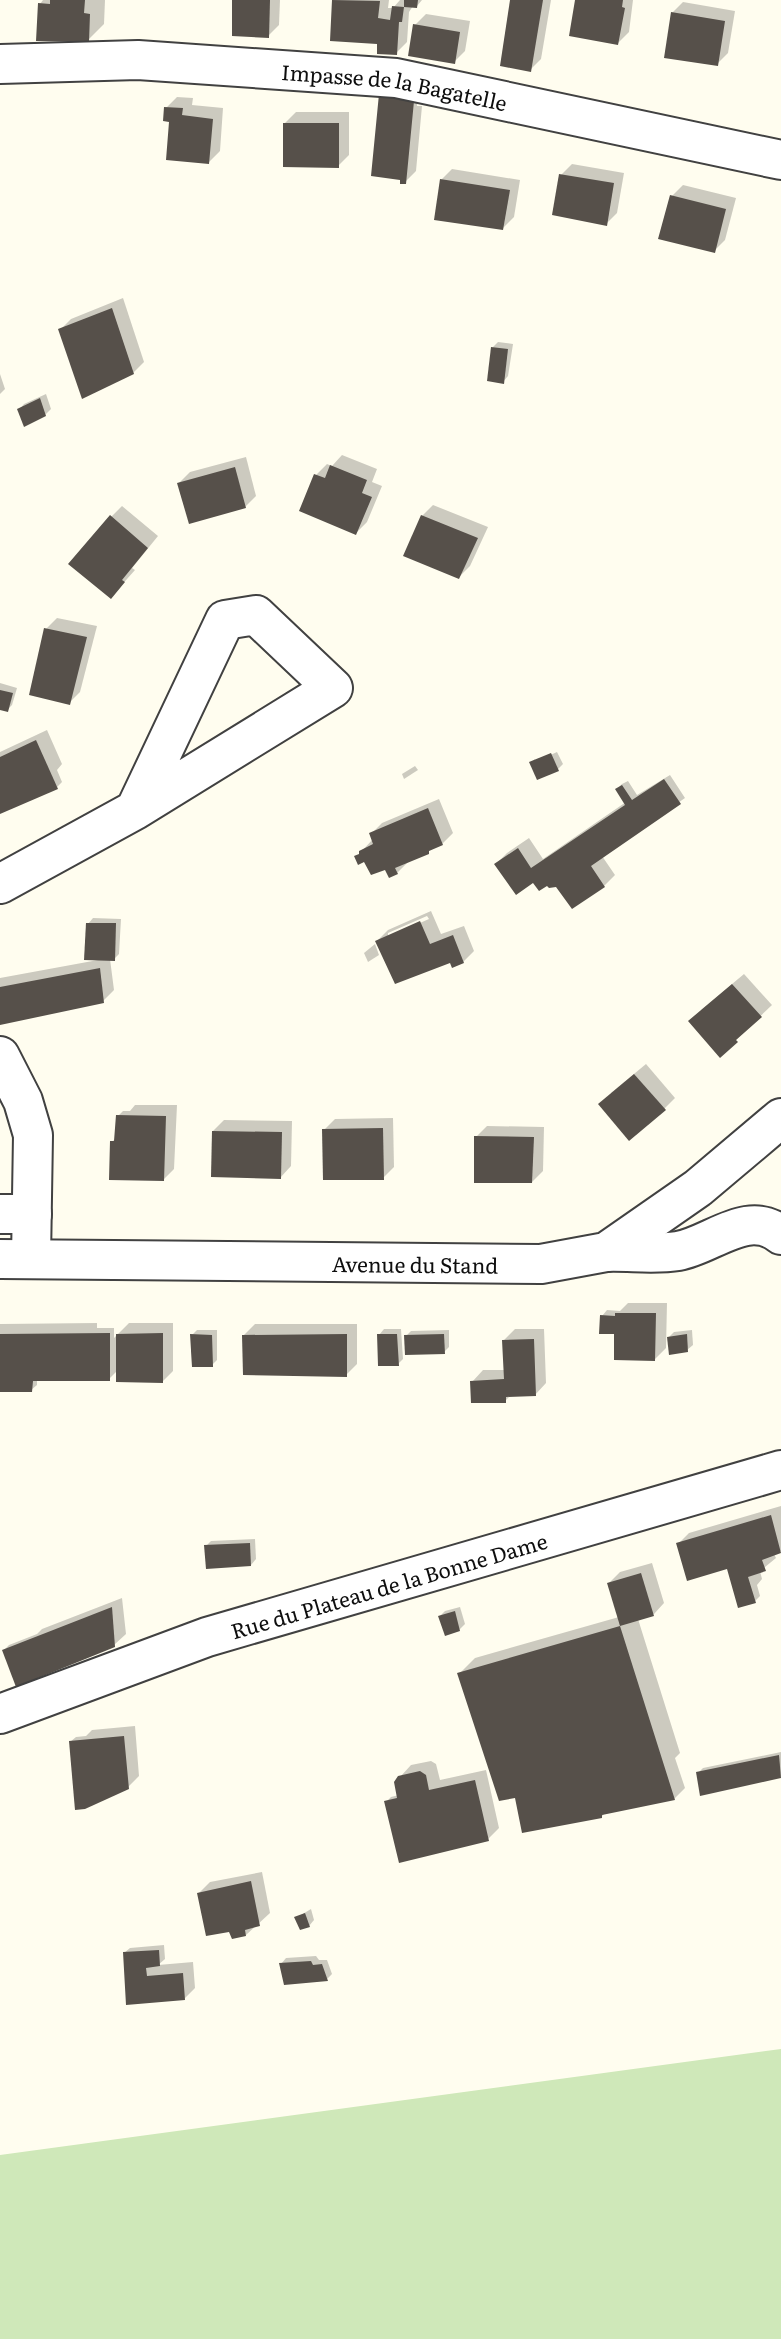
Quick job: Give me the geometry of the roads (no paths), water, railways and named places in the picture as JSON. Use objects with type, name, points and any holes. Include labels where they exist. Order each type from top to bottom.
[{"type":"street","name":"Impasse de la Bagatelle","points":[[0,64],[138,60],[396,78],[781,160]]},
{"type":"street","points":[[0,884],[135,810],[333,688],[256,615],[225,620],[135,810]]},
{"type":"street","points":[[0,1056],[23,1101],[33,1135],[16,1214],[15,1259]]},
{"type":"street","name":"Avenue du Stand","points":[[15,1259],[541,1264],[606,1252],[698,1188],[781,1118]]},
{"type":"street","points":[[606,1252],[678,1251],[742,1226],[772,1228],[781,1235]]},
{"type":"street","name":"Rue du Plateau de la Bonne Dame","points":[[0,1714],[207,1637],[781,1470]]}]
